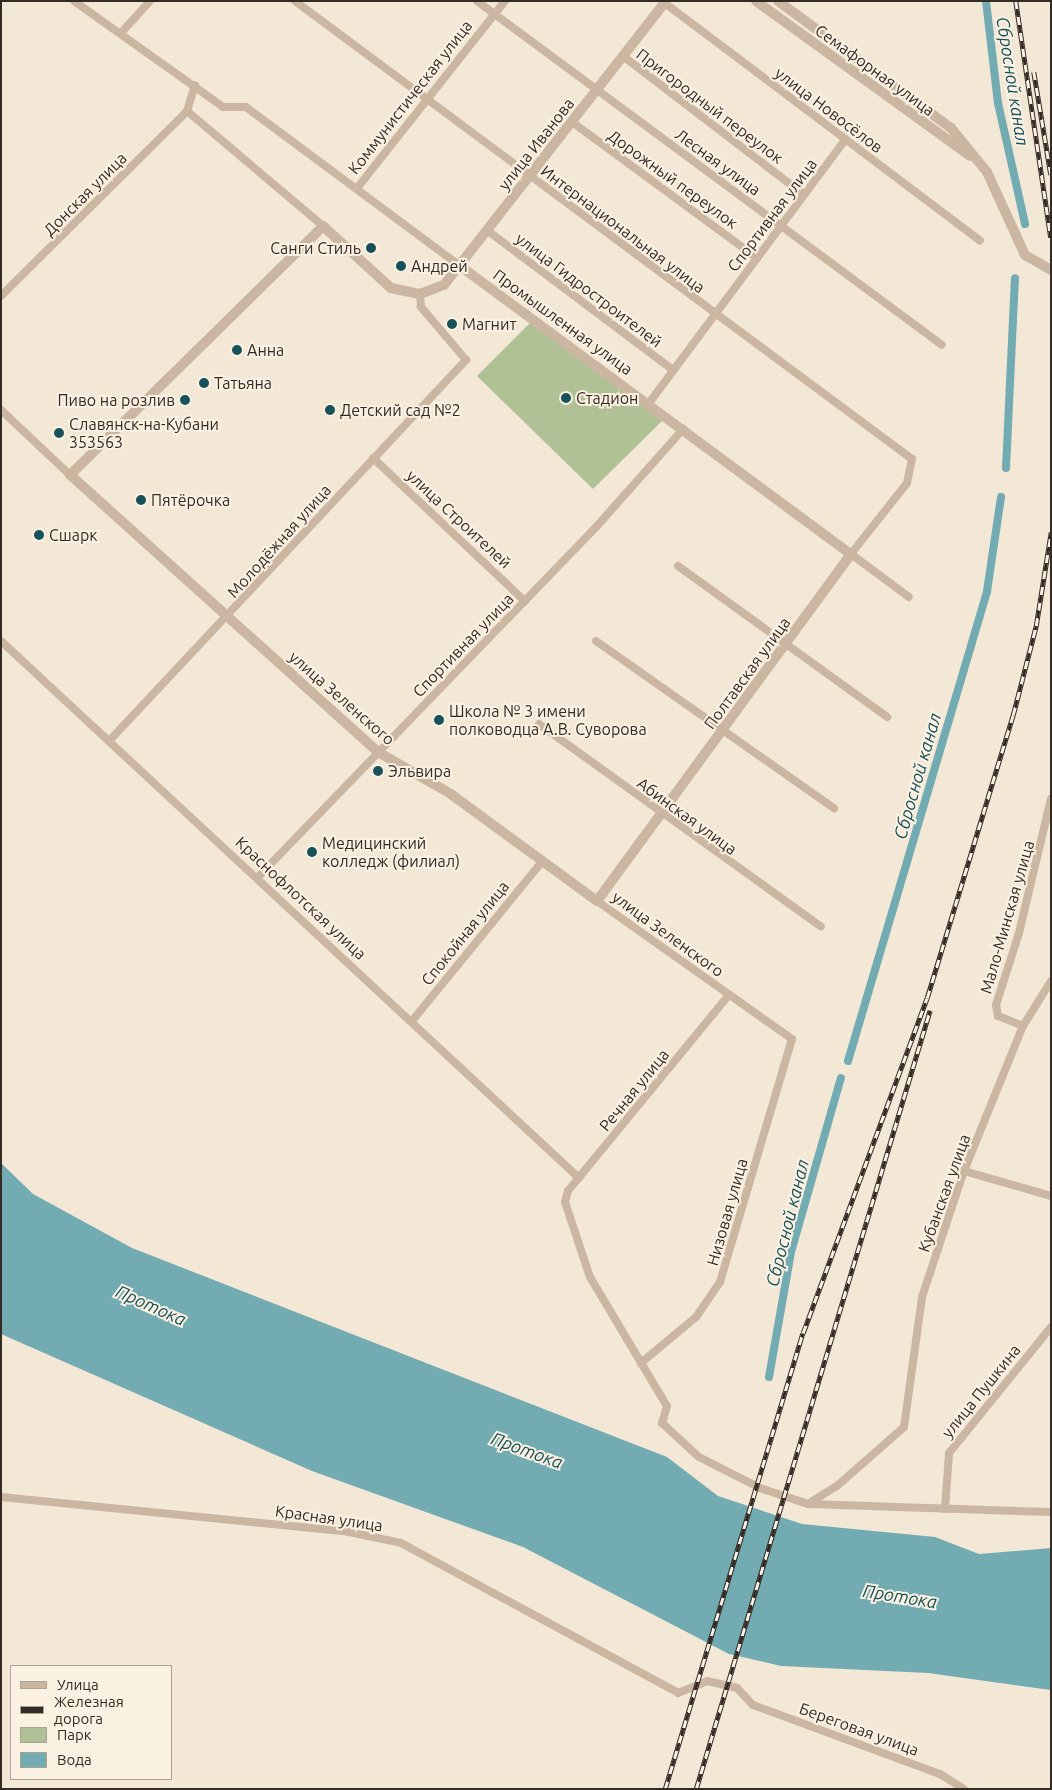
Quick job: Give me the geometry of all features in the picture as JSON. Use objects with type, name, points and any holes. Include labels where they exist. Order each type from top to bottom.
[{"type":"street","name":"Промышленная улица","points":[[74,1],[223,106],[246,107],[358,187],[460,266],[649,403],[909,596]]},
{"type":"street","points":[[121,33],[150,1]]},
{"type":"street","name":"Интернациональная улица","points":[[295,1],[912,459]]},
{"type":"street","name":"Лесная улица","points":[[477,1],[942,345]]},
{"type":"street","name":"Коммунистическая улица","points":[[358,187],[428,101],[505,1]]},
{"type":"street","name":"Семафорная улица","points":[[756,1],[944,139],[977,160]]},
{"type":"street","name":"Семафорная улица","points":[[778,1],[951,128],[977,160],[1024,255],[1051,270]]},
{"type":"street","name":"улица Иванова","points":[[420,294],[444,285],[460,266],[664,2]]},
{"type":"street","name":"улица Новосёлов","points":[[664,2],[980,241]]},
{"type":"street","name":"Пригородный переулок","points":[[623,56],[804,195]]},
{"type":"street","points":[[195,85],[187,111],[323,226],[392,288],[420,294]]},
{"type":"street","name":"Донская улица","points":[[1,296],[187,111]]},
{"type":"street","name":"Дорожный переулок","points":[[572,122],[757,258]]},
{"type":"street","points":[[944,139],[952,138],[951,128]]},
{"type":"street","name":"Спортивная улица","points":[[649,403],[846,139]]},
{"type":"street","points":[[70,475],[323,226]]},
{"type":"street","name":"улица Гидростроителей","points":[[488,231],[673,370]]},
{"type":"street","name":"Молодёжная улица","points":[[110,740],[229,616],[373,458],[466,360],[421,307],[420,294]]},
{"type":"street","name":"улица Зеленского","points":[[1,410],[70,475],[378,752],[451,794],[541,863],[728,996],[792,1039]]},
{"type":"street","name":"Спортивная улица","points":[[259,876],[525,601],[683,429]]},
{"type":"street","name":"улица Строителей","points":[[373,458],[525,601]]},
{"type":"street","name":"Полтавская улица","points":[[597,901],[662,815],[851,554],[907,483],[912,459]]},
{"type":"street","points":[[678,566],[788,642],[888,717]]},
{"type":"street","points":[[596,641],[834,808]]},
{"type":"street","name":"Краснофлотская улица","points":[[1,642],[259,876],[579,1178]]},
{"type":"street","name":"Абинская улица","points":[[539,724],[662,815],[821,927]]},
{"type":"street","name":"Мало-Минская улица","points":[[1023,1026],[998,1016],[996,1005],[1020,933],[1051,800]]},
{"type":"street","name":"Спокойная улица","points":[[412,1021],[541,863]]},
{"type":"street","name":"Кубанская улица","points":[[808,1504],[837,1486],[904,1427],[922,1297],[964,1170],[1023,1026],[1051,981]]},
{"type":"street","name":"Речная улица","points":[[641,1363],[579,1254],[565,1202],[579,1178],[728,996]]},
{"type":"street","name":"Низовая улица","points":[[641,1363],[696,1317],[720,1282],[792,1039]]},
{"type":"street","points":[[964,1170],[1051,1196]]},
{"type":"street","name":"улица Пушкина","points":[[945,1509],[949,1453],[1051,1326]]},
{"type":"street","points":[[641,1363],[667,1406],[662,1423],[699,1457],[760,1488],[808,1504],[1051,1512]]},
{"type":"street","name":"Красная улица","points":[[1,1497],[348,1532],[402,1543],[622,1667],[678,1693],[707,1681],[737,1688],[745,1695]]},
{"type":"street","name":"Береговая улица","points":[[745,1695],[753,1705],[940,1774],[964,1789]]},
{"type":"green space","name":"Стадион","points":[[533,320],[662,421],[593,489],[477,376]]},
{"type":"water","name":"Протока","points":[[1,1163],[33,1194],[132,1248],[667,1457],[718,1496],[802,1524],[935,1537],[979,1554],[1051,1548],[1051,1690],[928,1673],[781,1666],[729,1654],[523,1547],[312,1471],[1,1334]]},
{"type":"waterway","name":"Сбросной канал","points":[[986,1],[998,103],[1025,224]]},
{"type":"waterway","name":"Сбросной канал","points":[[1006,468],[1015,278]]},
{"type":"waterway","name":"Сбросной канал","points":[[848,1061],[987,591],[1001,497]]},
{"type":"waterway","name":"Сбросной канал","points":[[769,1377],[791,1252],[841,1078]]},
{"type":"railway","points":[[1016,1],[1051,237]]},
{"type":"railway","points":[[1034,72],[1051,175]]},
{"type":"railway","points":[[665,1789],[803,1333],[927,998],[1013,715],[1036,626],[1051,532]]},
{"type":"railway","points":[[696,1789],[930,1010]]},
{"type":"place","name":"Санги Стиль","points":[[371,248]]},
{"type":"place","name":"Андрей","points":[[401,266]]},
{"type":"place","name":"Магнит","points":[[452,324]]},
{"type":"place","name":"Анна","points":[[237,350]]},
{"type":"place","name":"Татьяна","points":[[204,383]]},
{"type":"place","name":"Стадион","points":[[566,398]]},
{"type":"place","name":"Пиво на розлив","points":[[185,400]]},
{"type":"place","name":"Детский сад №2","points":[[330,410]]},
{"type":"place","name":"Славянск-на-Кубани 353563","points":[[59,433]]},
{"type":"place","name":"Пятёрочка","points":[[141,500]]},
{"type":"place","name":"Сшарк","points":[[39,535]]},
{"type":"place","name":"Школа № 3 имени полководца А.В. Суворова","points":[[439,720]]},
{"type":"place","name":"Эльвира","points":[[378,771]]},
{"type":"place","name":"Медицинский колледж (филиал)","points":[[312,852]]}]
